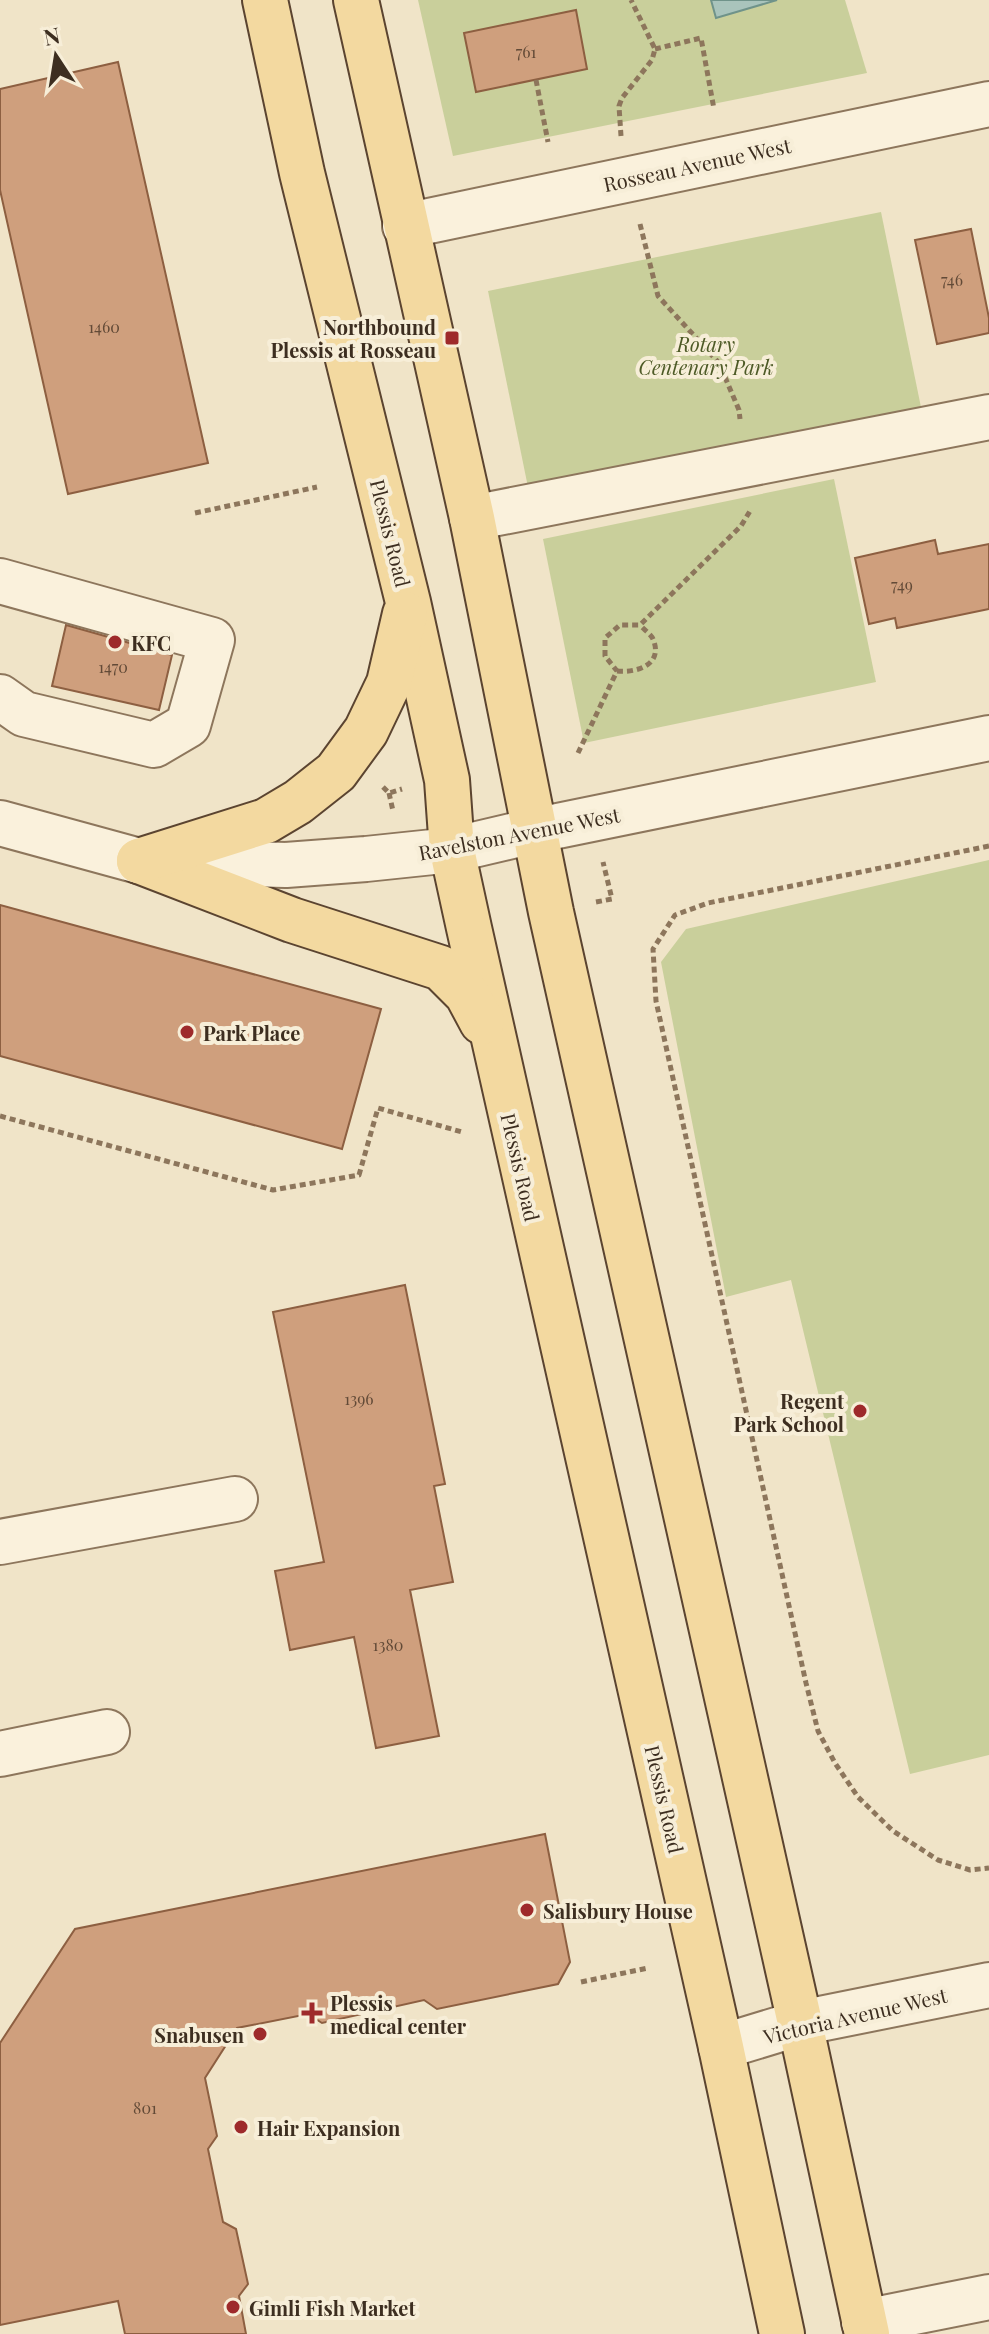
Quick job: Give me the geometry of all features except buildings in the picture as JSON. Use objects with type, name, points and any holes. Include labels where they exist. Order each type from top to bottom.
[{"type":"main road","name":"Plessis Road","points":[[265,0],[302,173],[408,602],[449,789],[452,850],[721,2047],[782,2334]]},
{"type":"main road","points":[[356,0],[472,518],[533,831],[866,2328]]},
{"type":"main road","points":[[139,861],[266,821],[298,802],[336,772],[366,731],[389,683],[408,602]]},
{"type":"main road","points":[[139,861],[292,920],[441,968],[467,994],[494,1044]]},
{"type":"street","name":"Rosseau Avenue West","points":[[405,226],[989,104]]},
{"type":"street","points":[[472,518],[989,417]]},
{"type":"street","points":[[0,581],[212,640],[188,725],[154,745],[24,714],[0,697]]},
{"type":"street","name":"Ravelston Avenue West","points":[[0,823],[139,861],[286,865],[452,850],[989,738]]},
{"type":"street","points":[[1,1537],[235,1499]]},
{"type":"street","points":[[0,1754],[107,1732]]},
{"type":"street","name":"Victoria Avenue West","points":[[721,2047],[800,2023],[989,1985]]},
{"type":"street","points":[[866,2328],[989,2297]]},
{"type":"path","points":[[629,178],[619,127],[619,106],[652,60],[655,49],[631,0]]},
{"type":"path","points":[[655,49],[701,38],[714,109]]},
{"type":"path","points":[[536,80],[548,142]]},
{"type":"path","points":[[195,513],[317,487]]},
{"type":"path","points":[[617,671],[633,672],[647,666],[654,654],[653,639],[640,625]]},
{"type":"path","points":[[377,780],[389,793],[393,811]]},
{"type":"path","points":[[389,793],[403,789]]},
{"type":"path","points":[[989,846],[708,903],[675,915],[653,949],[656,1001],[818,1731],[858,1797],[893,1831],[938,1860],[970,1870],[989,1868]]},
{"type":"path","points":[[602,859],[612,899]]},
{"type":"path","points":[[0,1116],[273,1190],[359,1175],[378,1108],[462,1132]]},
{"type":"path","points":[[581,1982],[648,1968]]},
{"type":"green space","points":[[418,0],[845,0],[867,73],[453,156]]},
{"type":"green space","name":"Rotary Centenary Park","points":[[881,212],[923,417],[530,497],[488,291]]},
{"type":"green space","points":[[834,479],[876,682],[584,743],[543,539]]},
{"type":"green space","name":"Regent Park School","points":[[989,860],[989,1755],[910,1774],[791,1280],[726,1297],[661,962],[686,929]]},
{"type":"water","points":[[711,0],[777,0],[716,18]]},
{"type":"place","name":"Northbound Plessis at Rosseau","points":[[452,338]]},
{"type":"place","name":"KFC","points":[[115,642]]},
{"type":"place","name":"Park Place","points":[[187,1032]]},
{"type":"place","name":"Regent Park School","points":[[860,1411]]},
{"type":"place","name":"Salisbury House","points":[[527,1910]]},
{"type":"place","name":"Plessis medical center","points":[[312,2013]]},
{"type":"place","name":"Snabusen","points":[[260,2034]]},
{"type":"place","name":"Hair Expansion","points":[[241,2127]]},
{"type":"place","name":"Gimli Fish Market","points":[[233,2307]]}]
